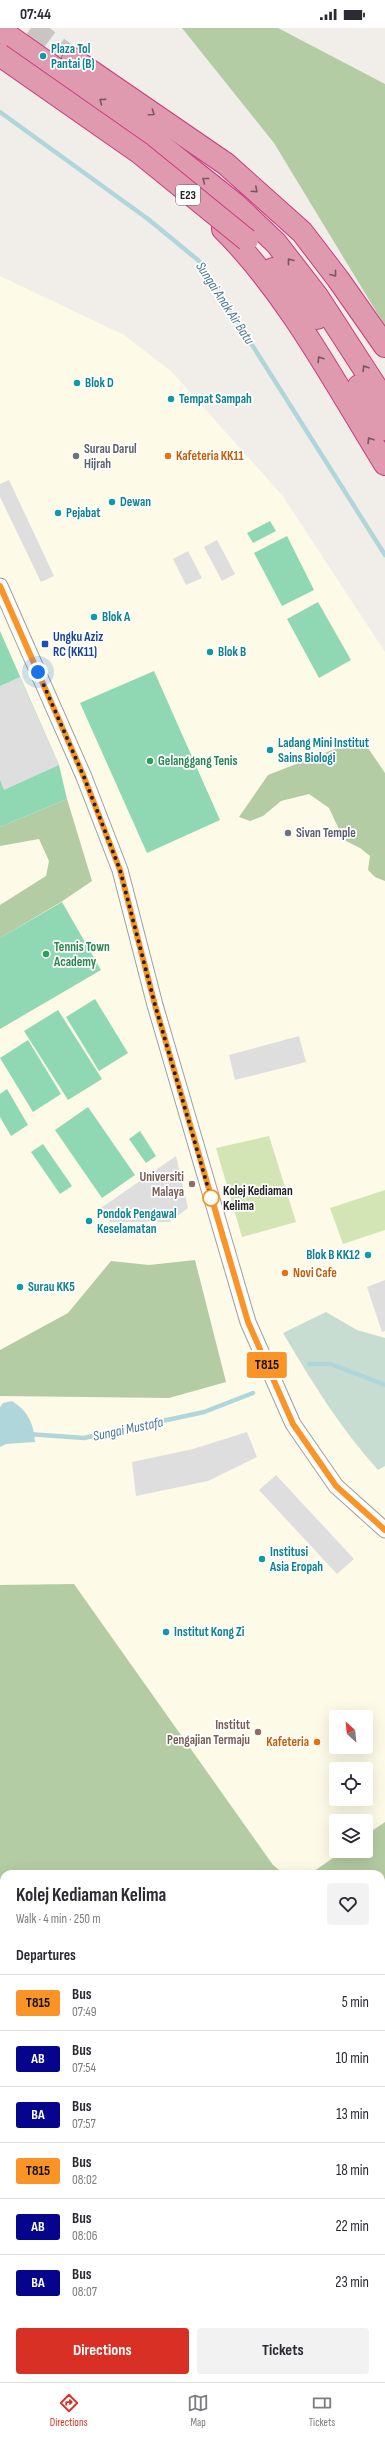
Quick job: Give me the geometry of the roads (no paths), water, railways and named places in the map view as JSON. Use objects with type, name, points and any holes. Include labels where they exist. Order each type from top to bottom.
[{"type":"highway","name":"E23","points":[[0,30],[123,116],[240,209],[276,244],[317,296],[385,401]]},
{"type":"highway","name":"E23","points":[[0,47],[57,84],[141,150],[245,251],[299,325],[385,464]]},
{"type":"highway","name":"E23","points":[[0,55],[140,153],[247,240],[317,318],[385,429]]},
{"type":"highway","points":[[74,59],[226,164],[302,232],[338,279],[385,346]]},
{"type":"street","points":[[0,586],[84,777],[120,870],[155,1005],[248,1322],[293,1424],[336,1486],[385,1530]]},
{"type":"water","points":[[12,1401],[22,1409],[29,1418],[32,1424],[35,1442],[6,1444],[0,1447],[0,1407],[3,1403]]},
{"type":"waterway","name":"Sungai Anak Air Batu","points":[[0,112],[148,219],[199,261],[385,555]]},
{"type":"waterway","name":"Sungai Mustafa","points":[[309,1364],[331,1364],[385,1385]]},
{"type":"waterway","name":"Sungai Mustafa","points":[[28,1434],[84,1438],[204,1412],[253,1393]]},
{"type":"tunnel","points":[[31,28],[73,59]]},
{"type":"place","name":"Plaza Tol Pantai (B)","points":[[43,56]]},
{"type":"place","name":"Blok D","points":[[77,383]]},
{"type":"place","name":"Tempat Sampah","points":[[171,399]]},
{"type":"place","name":"Surau Darul Hijrah","points":[[76,456]]},
{"type":"place","name":"Kafeteria KK11","points":[[168,456]]},
{"type":"place","name":"Dewan","points":[[112,502]]},
{"type":"place","name":"Pejabat","points":[[58,513]]},
{"type":"place","name":"Blok A","points":[[94,617]]},
{"type":"place","name":"Ungku Aziz RC (KK11)","points":[[45,644]]},
{"type":"place","name":"Blok B","points":[[210,652]]},
{"type":"place","name":"Ladang Mini Institut Sains Biologi","points":[[270,750]]},
{"type":"place","name":"Gelanggang Tenis","points":[[150,761]]},
{"type":"place","name":"Sivan Temple","points":[[288,833]]},
{"type":"place","name":"Tennis Town Academy","points":[[46,954]]},
{"type":"place","name":"Universiti Malaya","points":[[192,1184]]},
{"type":"place","name":"Kolej Kediaman Kelima","points":[[211,1198]]},
{"type":"place","name":"Pondok Pengawal Keselamatan","points":[[89,1221]]},
{"type":"place","name":"Blok B KK12","points":[[368,1255]]},
{"type":"place","name":"Novi Cafe","points":[[285,1273]]},
{"type":"place","name":"Surau KK5","points":[[20,1287]]},
{"type":"place","name":"Institusi Asia Eropah","points":[[262,1559]]},
{"type":"place","name":"Institut Kong Zi","points":[[166,1632]]},
{"type":"place","name":"Institut Pengajian Termaju","points":[[258,1732]]},
{"type":"place","name":"Kafeteria","points":[[317,1742]]}]
